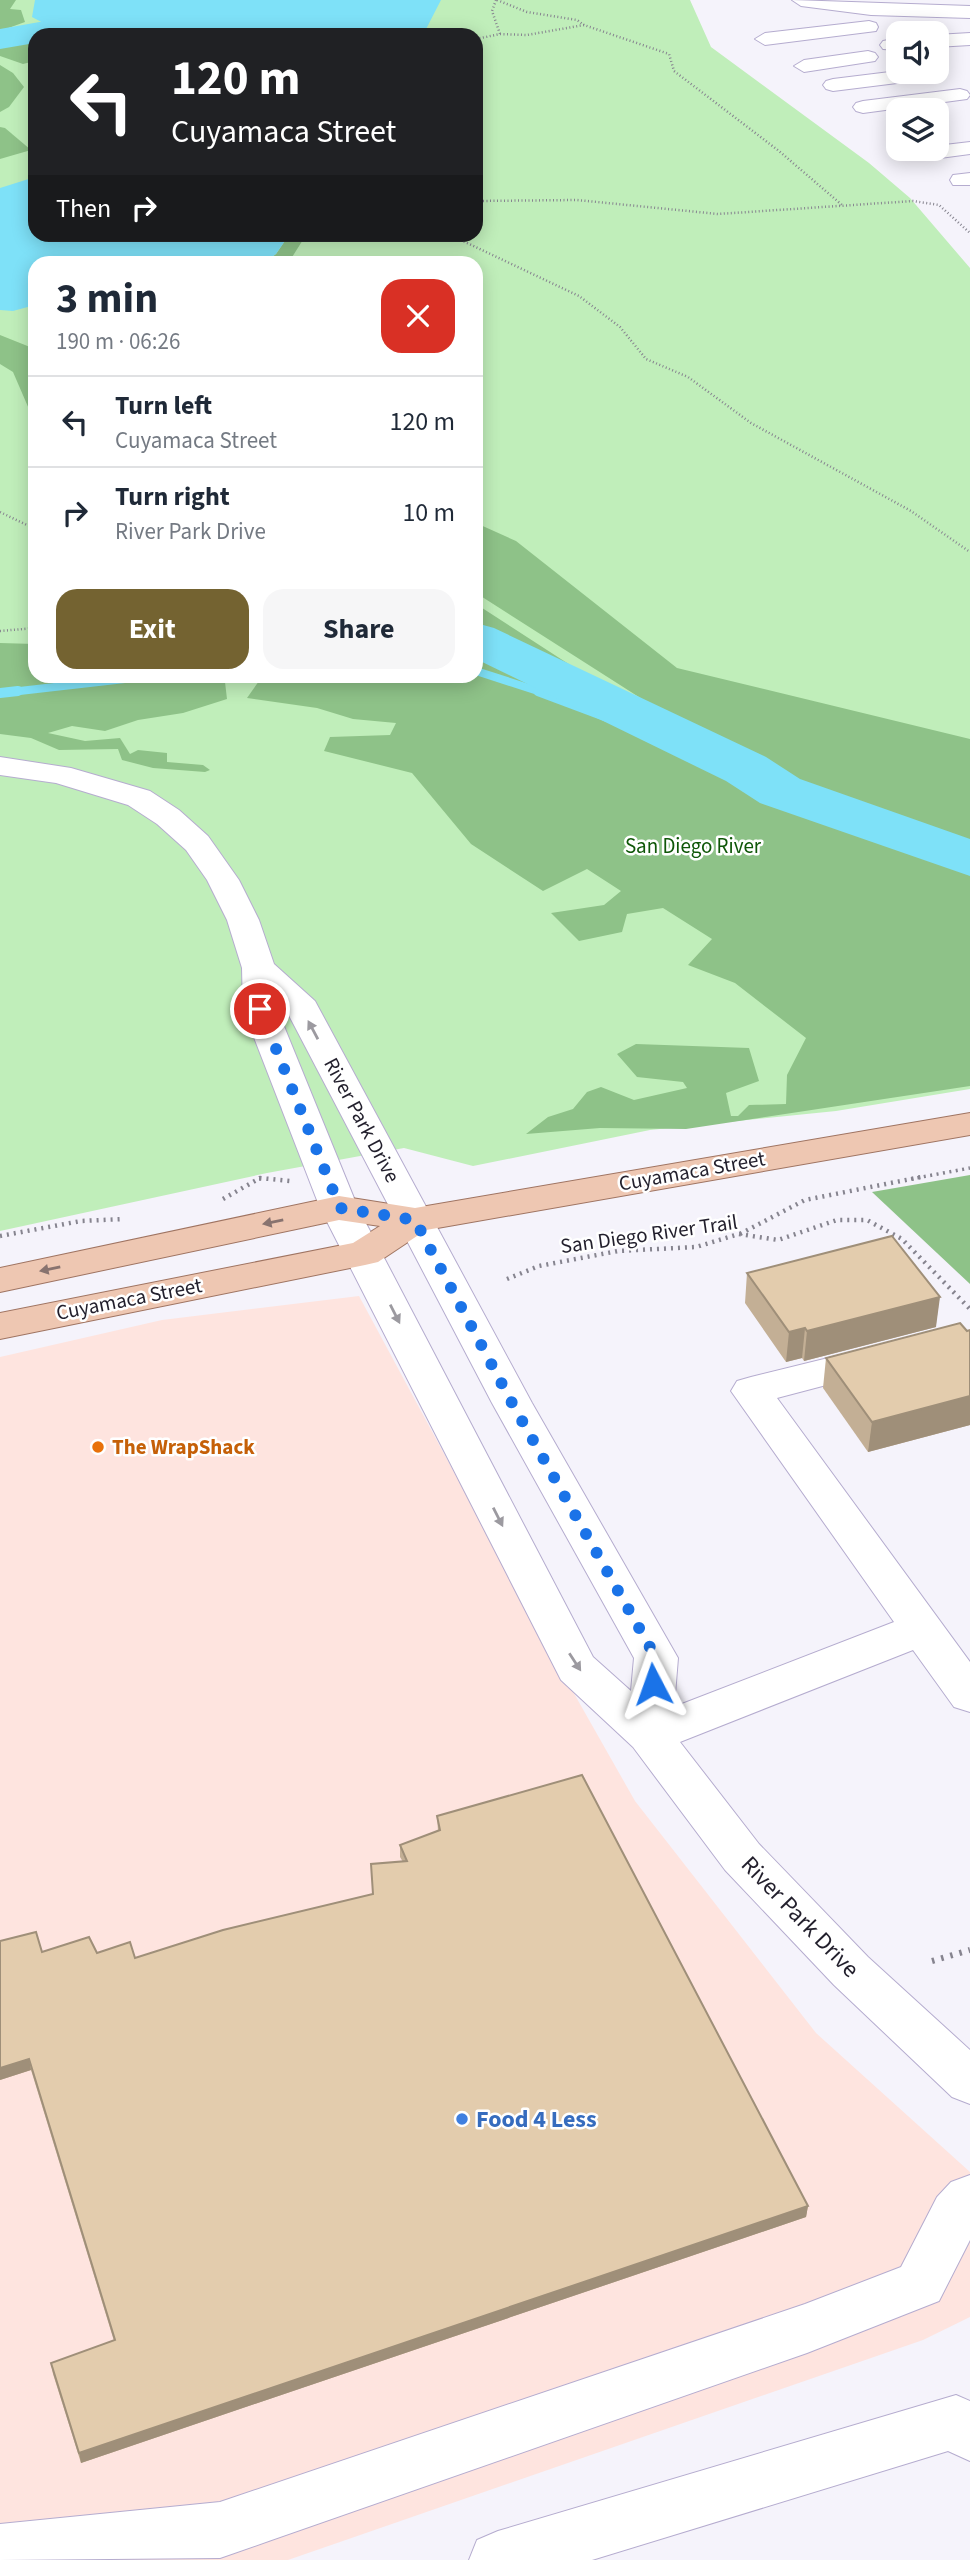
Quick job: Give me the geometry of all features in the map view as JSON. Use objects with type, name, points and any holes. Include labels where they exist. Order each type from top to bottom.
[{"type":"main road","name":"Cuyamaca Street","points":[[0,1280],[340,1208],[415,1220],[970,1124]]},
{"type":"main road","name":"Cuyamaca Street","points":[[0,1326],[365,1254],[415,1220]]},
{"type":"street","points":[[801,0],[870,18],[886,37]]},
{"type":"street","points":[[765,39],[870,18],[970,12]]},
{"type":"street","points":[[949,40],[970,38]]},
{"type":"street","points":[[804,66],[886,51]]},
{"type":"street","points":[[833,85],[886,80]]},
{"type":"street","points":[[944,84],[965,98]]},
{"type":"street","points":[[863,107],[965,98]]},
{"type":"street","points":[[949,151],[970,148]]},
{"type":"street","name":"River Park Drive","points":[[0,766],[60,774],[139,798],[168,817],[197,843],[223,880],[243,920],[259,968],[260,1009],[340,1208],[577,1668],[649,1735],[742,1857],[851,1971],[970,2082]]},
{"type":"street","name":"River Park Drive","points":[[259,968],[298,1001],[512,1403],[656,1658],[649,1735]]},
{"type":"street","points":[[915,1349],[751,1391],[970,1695]]},
{"type":"street","points":[[649,1735],[922,1629]]},
{"type":"street","points":[[0,2552],[220,2530],[807,2328],[920,2284],[956,2214],[970,2199]]},
{"type":"street","points":[[498,2560],[956,2422],[970,2434]]},
{"type":"path","points":[[500,34],[492,11],[496,0],[527,12],[577,20],[584,25],[669,54],[674,71],[779,151],[843,206]]},
{"type":"path","points":[[483,38],[500,34],[527,35],[584,25]]},
{"type":"path","points":[[483,201],[578,200],[718,214],[913,201],[939,205],[970,233]]},
{"type":"path","points":[[466,242],[579,296],[620,327],[646,359],[688,377],[751,423],[911,511],[970,552]]},
{"type":"path","points":[[0,512],[28,526]]},
{"type":"path","points":[[0,631],[28,629]]},
{"type":"path","points":[[739,1234],[805,1200],[970,1168]]},
{"type":"path","points":[[215,1203],[260,1178],[298,1182]]},
{"type":"path","points":[[0,1236],[81,1221],[135,1219]]},
{"type":"path","name":"San Diego River Trail","points":[[507,1279],[539,1266],[618,1251],[696,1247],[739,1234],[778,1240],[837,1220],[867,1220],[902,1239],[970,1308]]},
{"type":"path","points":[[932,1961],[970,1950]]},
{"type":"shaded area","points":[[359,1296],[559,1667],[635,1801],[816,2033],[970,2172],[970,2317],[923,2340],[288,2560],[0,2560],[0,1357],[162,1320]]},
{"type":"green space","name":"San Diego River","points":[[0,0],[690,0],[711,47],[869,163],[910,198],[970,268],[970,1089],[836,1111],[650,1130],[473,1166],[404,1148],[267,1173],[0,1231]]},
{"type":"green space","points":[[0,0],[16,0],[10,9],[21,10],[25,22],[0,31]]},
{"type":"green space","points":[[28,38],[28,63],[23,64],[0,56],[0,44]]},
{"type":"green space","points":[[0,65],[13,73],[24,87],[9,107],[0,112]]},
{"type":"green space","points":[[0,127],[5,128],[28,147],[28,151],[0,159]]},
{"type":"green space","points":[[284,242],[302,242],[293,256],[273,256]]},
{"type":"green space","points":[[0,335],[28,346],[28,407],[13,372],[0,364]]},
{"type":"green space","points":[[483,526],[516,541],[677,668],[970,739],[970,855],[783,789],[483,597]]},
{"type":"green space","points":[[483,609],[774,797],[970,867],[970,1086],[686,1129],[600,1128],[526,1134],[548,1117],[573,1109],[587,1092],[601,1087],[634,1100],[687,1088],[683,1082],[637,1077],[617,1054],[636,1044],[749,1048],[759,1081],[726,1093],[731,1116],[738,1116],[749,1105],[786,1104],[787,1075],[806,1038],[735,983],[688,965],[712,939],[663,908],[627,914],[622,932],[579,941],[551,913],[604,905],[621,891],[587,869],[543,891],[471,844],[412,773],[324,751],[330,737],[390,735],[396,723],[353,719],[317,708],[247,698],[258,683],[483,683]]},
{"type":"green space","points":[[0,643],[28,644],[28,683],[225,683],[227,699],[183,713],[138,720],[105,731],[72,726],[48,733],[85,741],[120,738],[130,754],[138,750],[167,753],[167,762],[203,765],[210,770],[205,772],[153,768],[122,760],[118,749],[59,750],[31,738],[0,734]]},
{"type":"green space","points":[[970,1175],[970,1284],[872,1192]]},
{"type":"water","points":[[35,0],[441,0],[427,28],[104,28],[81,22],[49,26],[32,17]]},
{"type":"water","points":[[28,179],[28,242],[284,242],[273,256],[28,256],[28,307],[13,311],[0,310],[0,188]]},
{"type":"building","points":[[892,1236],[940,1297],[807,1331],[805,1328],[789,1332],[747,1273]]},
{"type":"building","points":[[960,1323],[967,1331],[970,1330],[970,1396],[872,1422],[826,1358]]},
{"type":"building","points":[[582,1775],[808,2206],[79,2453],[51,2363],[115,2340],[29,2059],[0,2068],[0,1941],[36,1932],[42,1952],[89,1937],[97,1953],[130,1942],[135,1958],[223,1930],[373,1894],[371,1864],[407,1861],[400,1845],[440,1830],[437,1816]]},
{"type":"waterway","name":"San Diego River","points":[[62,28],[79,25],[87,28]]},
{"type":"waterway","name":"San Diego River","points":[[0,39],[28,34]]},
{"type":"waterway","name":"San Diego River","points":[[483,642],[746,769],[780,791],[970,859]]},
{"type":"waterway","points":[[483,673],[539,691]]},
{"type":"waterway","points":[[2,693],[90,683]]},
{"type":"waterway","points":[[0,693],[18,691]]},
{"type":"waterway","points":[[539,691],[544,693]]},
{"type":"waterway","points":[[539,691],[746,769]]},
{"type":"place","name":"The WrapShack","points":[[98,1447]]},
{"type":"place","name":"Food 4 Less","points":[[462,2119]]},
{"type":"route","points":[[260,1009],[340,1208],[415,1220],[512,1403],[656,1658],[653,1684]]}]
